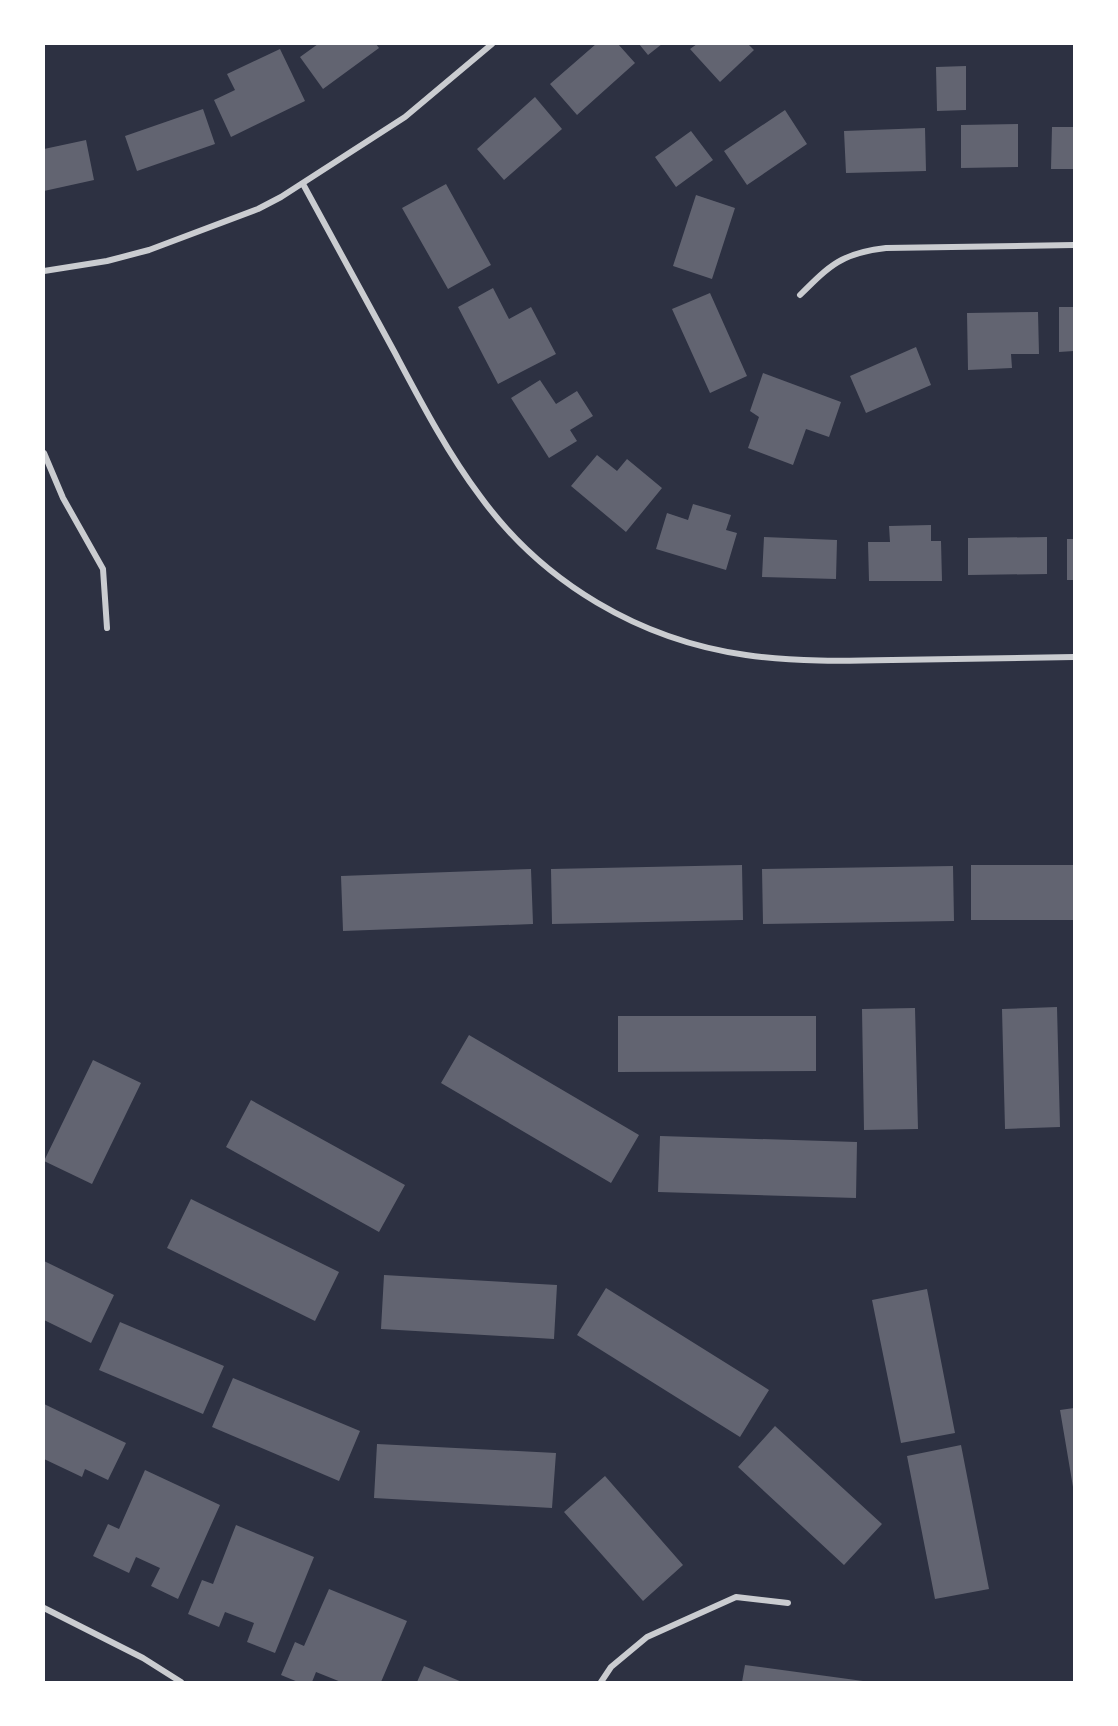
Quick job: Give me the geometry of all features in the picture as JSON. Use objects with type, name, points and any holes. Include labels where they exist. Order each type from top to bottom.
[{"type":"street","points":[[44,271],[107,261],[150,250],[258,208],[303,184],[405,117],[492,44]]},
{"type":"street","points":[[303,184],[417,395],[458,465],[481,498],[537,560],[602,606],[668,637],[748,656],[870,660],[1074,657]]},
{"type":"street","points":[[800,295],[827,268],[844,258],[866,250],[1074,245]]},
{"type":"street","points":[[44,453],[63,498],[103,569],[106,628]]},
{"type":"street","points":[[601,1683],[612,1667],[647,1637],[736,1597],[788,1603]]},
{"type":"street","points":[[44,1608],[143,1658],[181,1683]]},
{"type":"building","points":[[318,44],[376,44],[379,48],[323,89],[300,57]]},
{"type":"building","points":[[596,44],[618,44],[635,63],[577,115],[550,84]]},
{"type":"building","points":[[639,44],[662,44],[648,55]]},
{"type":"building","points":[[697,44],[748,44],[754,50],[720,82],[690,49]]},
{"type":"building","points":[[280,49],[305,101],[231,137],[214,100],[235,90],[227,74]]},
{"type":"building","points":[[966,66],[966,110],[937,111],[936,67]]},
{"type":"building","points":[[535,97],[562,129],[504,180],[477,149]]},
{"type":"building","points":[[203,109],[215,144],[137,171],[125,136]]},
{"type":"building","points":[[785,110],[807,144],[747,185],[724,151]]},
{"type":"building","points":[[1018,124],[1018,167],[961,168],[961,125]]},
{"type":"building","points":[[1052,127],[1074,127],[1074,169],[1051,169]]},
{"type":"building","points":[[925,128],[926,171],[846,173],[844,131]]},
{"type":"building","points":[[691,131],[713,160],[676,187],[655,157]]},
{"type":"building","points":[[86,140],[94,180],[44,191],[44,149]]},
{"type":"building","points":[[446,184],[491,265],[448,289],[402,208]]},
{"type":"building","points":[[696,195],[735,208],[712,279],[673,266]]},
{"type":"building","points":[[493,288],[509,319],[531,307],[556,354],[498,384],[458,307]]},
{"type":"building","points":[[710,293],[747,376],[710,393],[672,309]]},
{"type":"building","points":[[1059,307],[1074,307],[1074,351],[1059,352]]},
{"type":"building","points":[[1038,312],[1039,354],[1011,354],[1012,368],[968,370],[967,313]]},
{"type":"building","points":[[916,347],[931,385],[866,413],[850,376]]},
{"type":"building","points":[[763,373],[841,402],[829,437],[806,429],[793,465],[748,448],[759,417],[750,411]]},
{"type":"building","points":[[540,380],[556,404],[577,391],[593,416],[570,430],[577,441],[549,458],[511,398]]},
{"type":"building","points":[[597,455],[617,471],[627,459],[662,488],[626,532],[571,486]]},
{"type":"building","points":[[693,504],[731,515],[726,530],[737,533],[726,570],[656,549],[667,513],[688,520]]},
{"type":"building","points":[[931,525],[931,541],[941,541],[942,581],[869,581],[868,542],[890,542],[889,526]]},
{"type":"building","points":[[764,537],[837,540],[836,579],[762,577]]},
{"type":"building","points":[[1047,537],[1047,574],[968,575],[968,538]]},
{"type":"building","points":[[1067,539],[1074,539],[1074,580],[1067,580]]},
{"type":"building","points":[[742,865],[743,920],[552,924],[551,869]]},
{"type":"building","points":[[971,865],[1074,865],[1074,920],[971,920]]},
{"type":"building","points":[[953,866],[954,921],[763,924],[762,869]]},
{"type":"building","points":[[531,869],[533,924],[343,931],[341,876]]},
{"type":"building","points":[[1057,1007],[1060,1127],[1005,1129],[1002,1009]]},
{"type":"building","points":[[915,1008],[918,1129],[864,1130],[862,1009]]},
{"type":"building","points":[[618,1016],[816,1016],[816,1071],[618,1072]]},
{"type":"building","points":[[469,1035],[639,1135],[611,1183],[441,1083]]},
{"type":"building","points":[[93,1060],[141,1083],[92,1184],[44,1161]]},
{"type":"building","points":[[251,1100],[405,1185],[379,1232],[226,1147]]},
{"type":"building","points":[[660,1136],[857,1142],[856,1198],[658,1192]]},
{"type":"building","points":[[191,1199],[339,1272],[315,1321],[167,1248]]},
{"type":"building","points":[[44,1261],[114,1295],[91,1343],[44,1320]]},
{"type":"building","points":[[384,1275],[557,1285],[554,1339],[381,1329]]},
{"type":"building","points":[[606,1288],[769,1390],[740,1437],[577,1335]]},
{"type":"building","points":[[927,1289],[955,1433],[901,1443],[872,1300]]},
{"type":"building","points":[[120,1322],[224,1366],[203,1414],[99,1370]]},
{"type":"building","points":[[233,1378],[360,1431],[339,1481],[212,1427]]},
{"type":"building","points":[[44,1404],[126,1443],[108,1480],[85,1469],[82,1477],[44,1459]]},
{"type":"building","points":[[1074,1408],[1074,1487],[1073,1487],[1060,1410]]},
{"type":"building","points":[[775,1426],[882,1524],[844,1565],[738,1467]]},
{"type":"building","points":[[377,1444],[556,1453],[552,1508],[374,1498]]},
{"type":"building","points":[[961,1445],[989,1589],[935,1599],[907,1456]]},
{"type":"building","points":[[145,1470],[220,1505],[178,1599],[151,1586],[160,1568],[136,1557],[129,1573],[93,1556],[108,1524],[119,1529]]},
{"type":"building","points":[[605,1476],[683,1565],[643,1601],[564,1512]]},
{"type":"building","points":[[236,1525],[314,1557],[275,1653],[247,1642],[254,1623],[225,1612],[219,1627],[188,1614],[202,1580],[213,1584]]},
{"type":"building","points":[[329,1589],[407,1621],[381,1682],[341,1682],[316,1672],[312,1682],[298,1682],[281,1675],[295,1642],[304,1646]]},
{"type":"building","points":[[745,1665],[863,1681],[863,1682],[742,1682]]},
{"type":"building","points":[[424,1666],[462,1682],[417,1682]]}]
